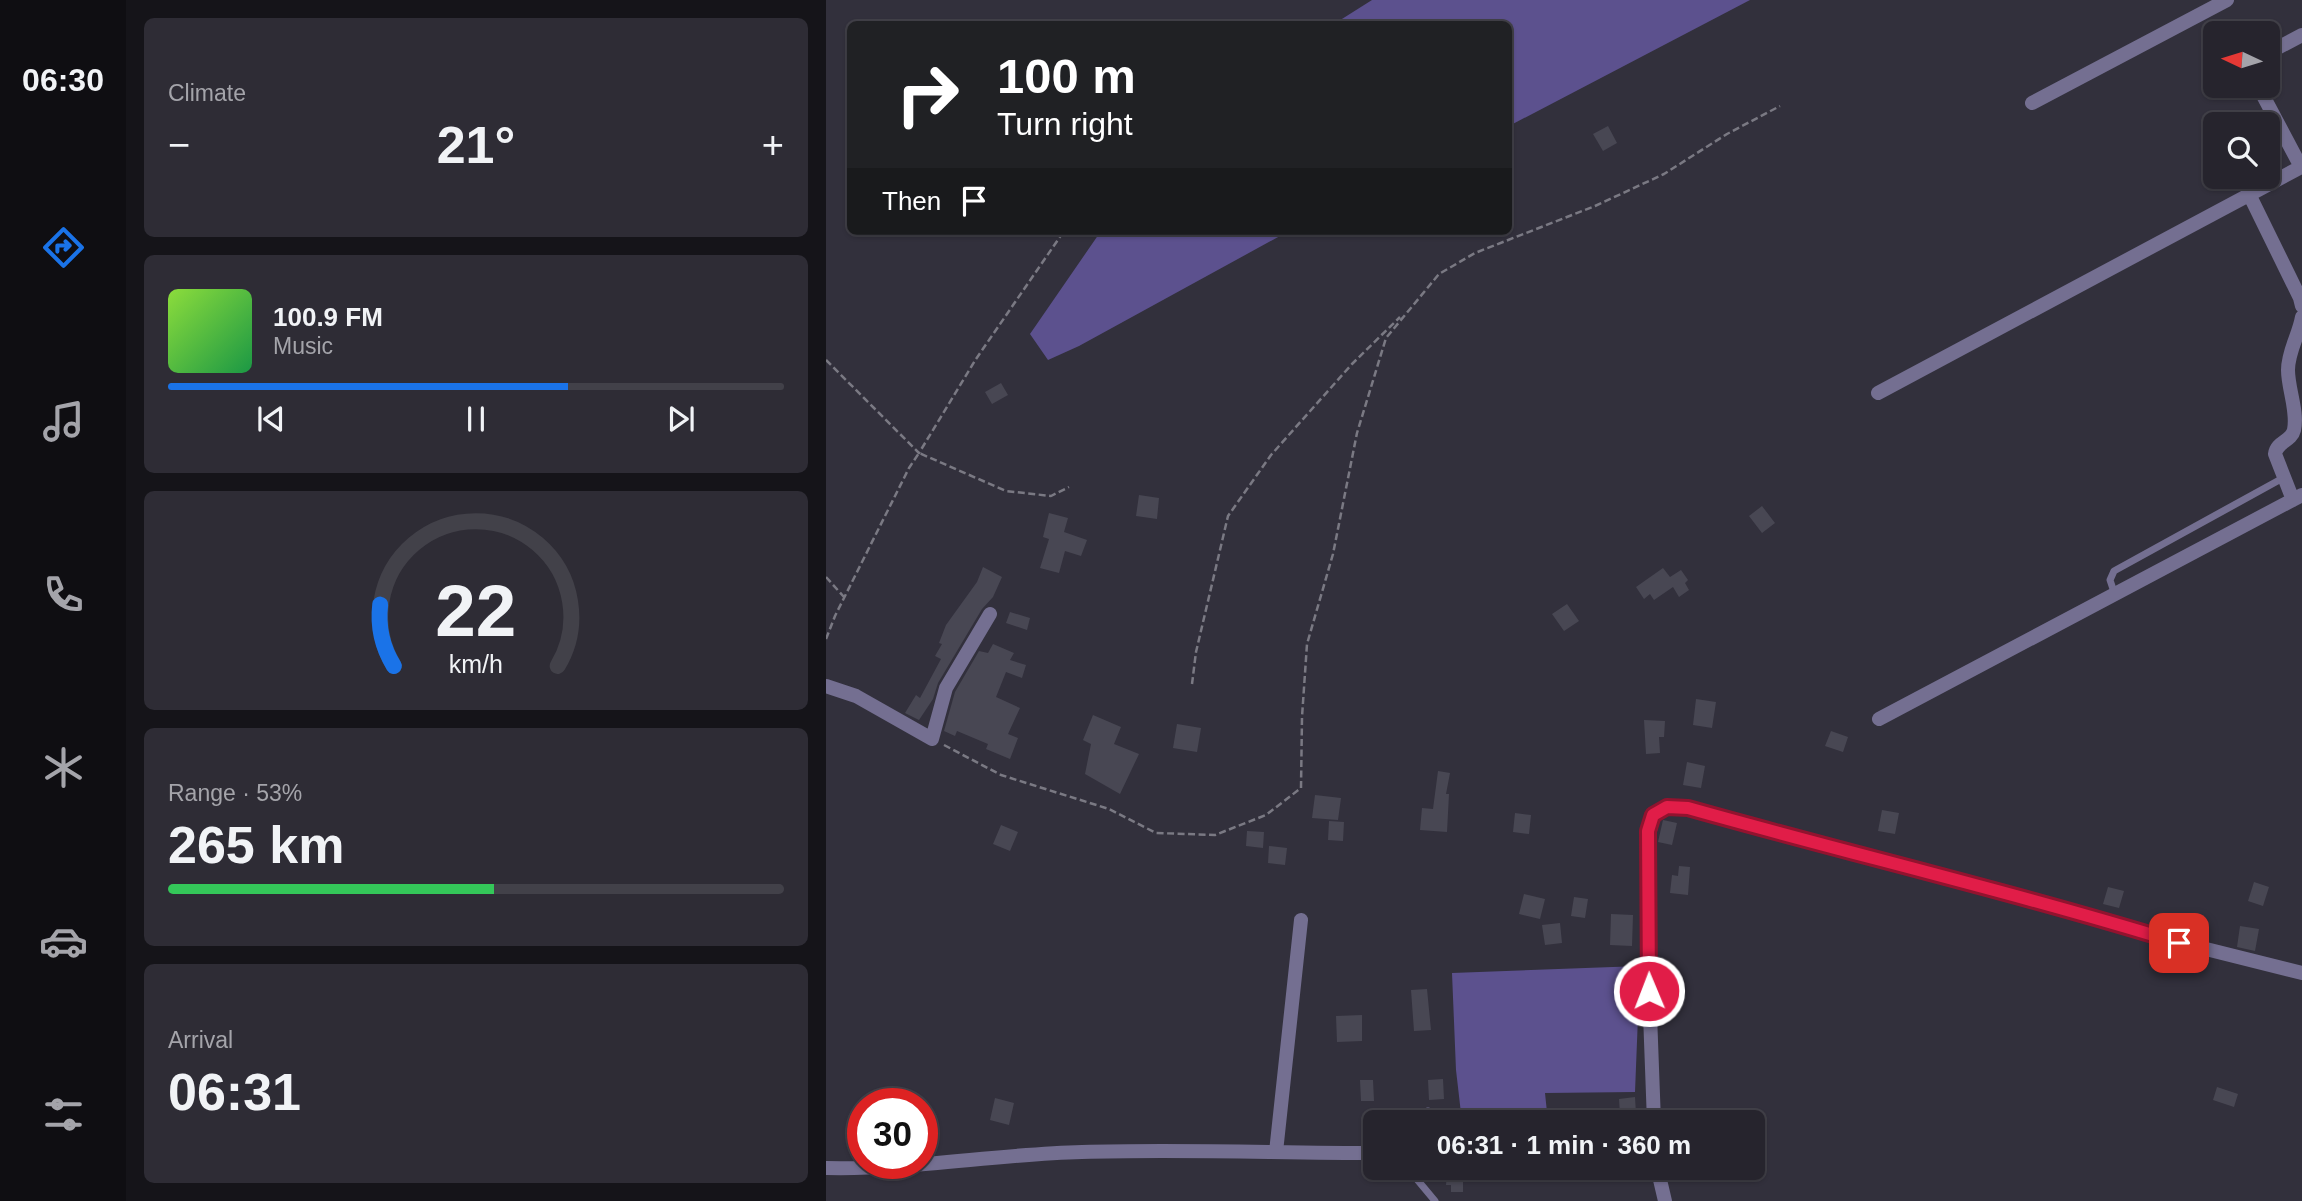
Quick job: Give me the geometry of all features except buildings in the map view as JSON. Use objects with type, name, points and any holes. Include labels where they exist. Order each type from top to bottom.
[{"type":"street","points":[[2032,103],[2227,0]]},
{"type":"street","points":[[2280,47],[2302,35]]},
{"type":"street","points":[[1878,393],[2301,166],[2264,98]]},
{"type":"street","points":[[2249,194],[2302,306]]},
{"type":"street","points":[[1879,719],[2297,498],[2283,478],[2275,454],[2279,444],[2293,433],[2294,418],[2288,366],[2302,317]]},
{"type":"street","points":[[826,686],[856,696],[932,739],[946,688],[990,614]]},
{"type":"street","points":[[1654,1110],[1648,841],[1653,815],[1667,807],[1688,808],[1954,878],[2179,943],[2302,973]]},
{"type":"street","points":[[1276,1152],[1301,920]]},
{"type":"street","points":[[826,1168],[900,1166],[1012,1155],[1082,1152],[1363,1153]]},
{"type":"street","points":[[1660,1180],[1665,1201]]},
{"type":"lane","points":[[2116,595],[2110,580],[2114,570],[2283,478]]},
{"type":"lane","points":[[1418,1180],[1435,1201]]},
{"type":"path","points":[[932,739],[1001,775],[1109,809],[1156,833],[1215,835],[1266,815],[1301,788],[1307,645],[1333,554],[1357,433],[1386,338],[1439,274],[1475,253],[1595,206],[1664,174],[1727,134],[1780,106]]},
{"type":"path","points":[[826,639],[844,597],[909,468],[976,359],[1061,235]]},
{"type":"path","points":[[1192,684],[1196,652],[1228,516],[1271,455],[1352,364],[1410,308]]},
{"type":"path","points":[[826,360],[919,453],[1006,491],[1051,496],[1069,487]]},
{"type":"path","points":[[826,577],[844,597]]},
{"type":"shaded area","points":[[1372,0],[1750,0],[1512,124],[1512,21],[1339,21]]},
{"type":"shaded area","points":[[1098,235],[1282,235],[1079,346],[1048,360],[1030,334]]},
{"type":"shaded area","points":[[1640,966],[1635,1092],[1545,1093],[1547,1110],[1461,1110],[1452,973]]},
{"type":"route","points":[[1649,991],[1648,831],[1653,815],[1667,807],[1688,808],[1954,878],[2179,943]]}]
